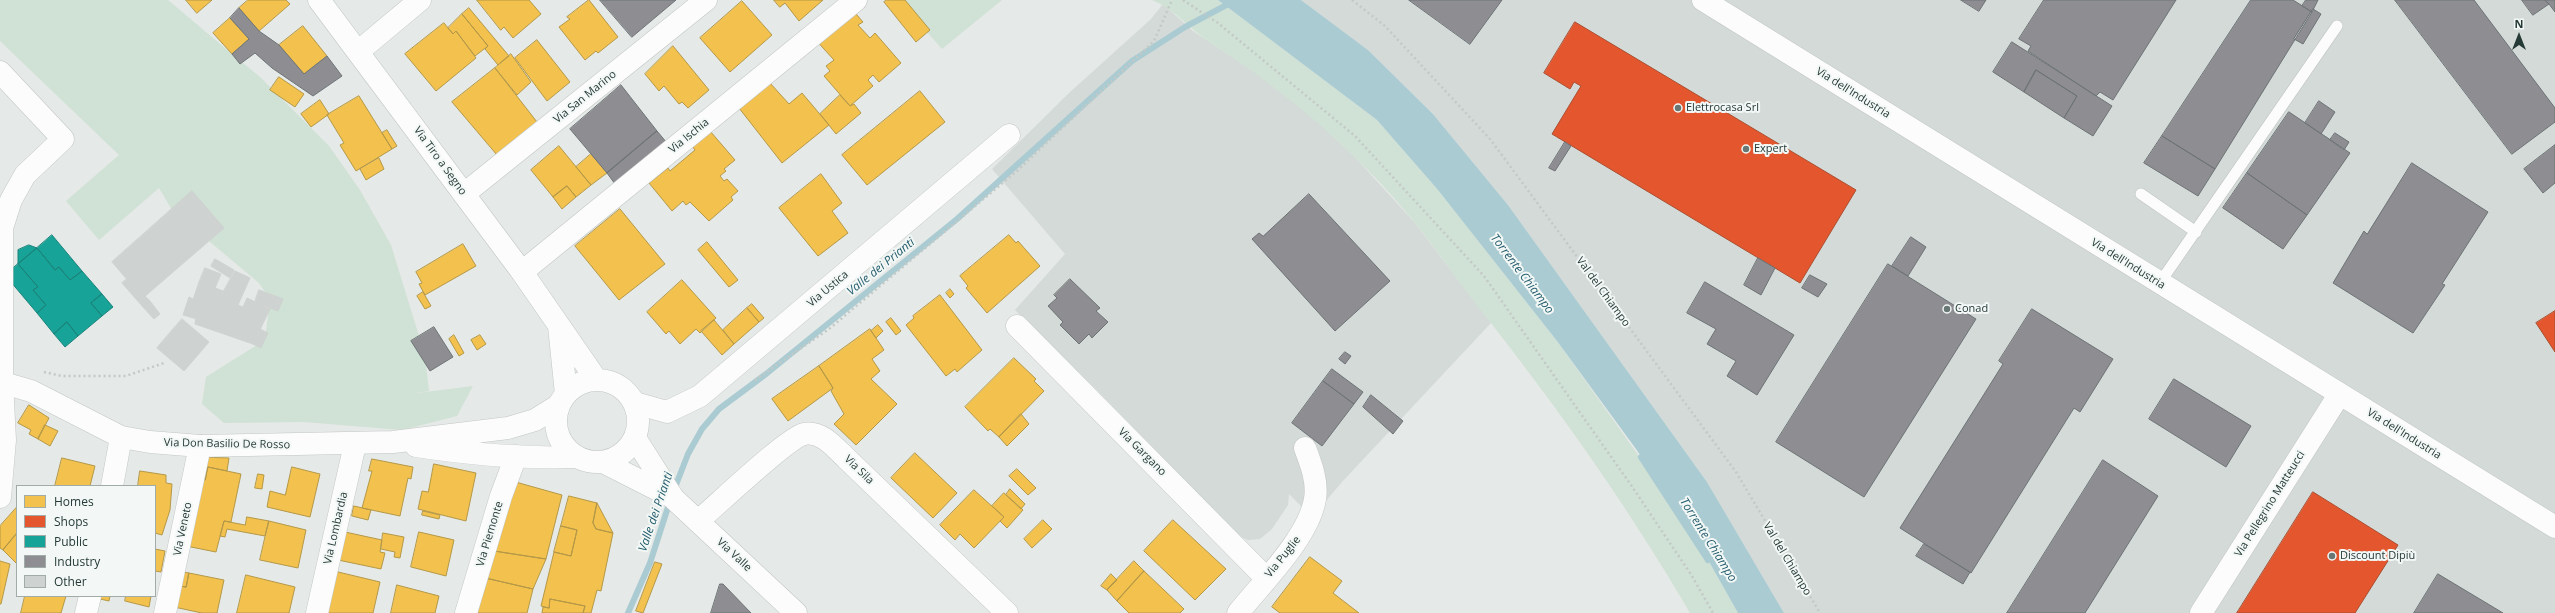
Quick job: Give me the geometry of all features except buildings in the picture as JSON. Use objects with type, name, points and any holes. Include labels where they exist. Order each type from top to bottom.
[{"type":"street","name":"Via Tiro a Segno","points":[[319,0],[359,51],[522,272],[596,379]]},
{"type":"street","points":[[359,51],[420,0]]},
{"type":"street","name":"Via San Marino","points":[[464,194],[706,0]]},
{"type":"street","name":"Via Ischia","points":[[522,272],[856,0]]},
{"type":"street","name":"Via dell'Industria","points":[[1702,0],[2159,284],[2555,527]]},
{"type":"street","points":[[0,72],[63,139],[25,175],[11,200],[2,228],[1,382],[5,440],[0,497]]},
{"type":"street","name":"Via Ustica","points":[[635,403],[667,412],[700,396],[1009,135]]},
{"type":"street","name":"Via Tiro a Segno","points":[[559,324],[562,400]]},
{"type":"street","name":"Via Gargano","points":[[1017,326],[1266,578]]},
{"type":"street","points":[[577,457],[560,440],[556,429],[562,400],[574,386],[596,379],[619,386],[628,393],[635,403],[638,426],[635,438],[627,449],[616,458],[603,462]]},
{"type":"street","name":"Via Don Basilio De Rosso","points":[[1,382],[31,391],[121,437],[150,442],[200,446],[355,444],[393,442],[508,428],[535,420],[562,400]]},
{"type":"street","name":"Via Pellegrino Matteucci","points":[[2201,613],[2339,395]]},
{"type":"street","name":"Via Sila","points":[[698,521],[784,447],[804,434],[813,434],[824,438],[847,459],[1007,613]]},
{"type":"street","points":[[112,485],[121,437]]},
{"type":"street","name":"Via Valle","points":[[635,438],[673,498],[796,613]]},
{"type":"street","name":"Via Don Basilio De Rosso","points":[[393,442],[448,451],[516,456],[577,457]]},
{"type":"street","name":"Via Lombardia","points":[[317,613],[355,444]]},
{"type":"street","name":"Via Veneto","points":[[165,613],[200,446]]},
{"type":"street","name":"Via Puglie","points":[[1238,613],[1304,531],[1315,499],[1314,474],[1305,448]]},
{"type":"street","name":"Via Piemonte","points":[[466,613],[516,456]]},
{"type":"street","name":"Via Valle","points":[[577,457],[589,461],[603,462],[673,498]]},
{"type":"street","points":[[86,613],[90,597]]},
{"type":"lane","points":[[2159,284],[2337,26]]},
{"type":"lane","points":[[2141,194],[2196,232]]},
{"type":"path","points":[[749,382],[756,380],[829,329],[1018,170],[1154,41],[1172,0]]},
{"type":"path","points":[[1183,0],[1218,23],[1355,136],[1484,276],[1637,494],[1692,576],[1712,613]]},
{"type":"path","name":"Val del Chiampo","points":[[1352,0],[1385,26],[1490,139],[1736,472],[1820,613]]},
{"type":"path","points":[[42,371],[62,376],[126,376],[164,363]]},
{"type":"shaded area","points":[[1301,0],[2555,0],[2555,613],[1784,613],[1707,482],[1508,205],[1433,114],[1368,50]]},
{"type":"shaded area","points":[[1163,4],[1193,31],[1256,73],[1311,116],[1354,156],[1415,223],[1491,323],[1342,482],[1312,517],[1289,494],[1288,505],[1272,529],[1260,539],[1248,540],[1239,536],[1096,389],[1015,310],[1065,254],[992,169],[1069,93],[1151,19]]},
{"type":"green space","points":[[0,0],[168,0],[232,54],[240,63],[242,62],[260,77],[329,146],[360,190],[391,245],[419,336],[411,341],[426,365],[429,391],[410,394],[473,386],[457,416],[402,430],[304,422],[224,423],[202,404],[206,377],[265,340],[270,300],[259,283],[172,210],[159,188],[99,240],[66,201],[119,155],[0,41]]},
{"type":"green space","points":[[899,0],[1002,0],[942,49]]},
{"type":"green space","points":[[1152,0],[1218,0],[1377,120],[1438,190],[1557,341],[1690,528],[1738,613],[1690,613],[1667,574],[1592,459],[1416,224],[1370,172],[1345,147],[1293,102],[1201,36],[1167,8]]},
{"type":"water","points":[[1218,0],[1301,0],[1368,50],[1433,114],[1508,205],[1707,482],[1784,613],[1738,613],[1690,528],[1636,449],[1557,341],[1438,190],[1377,120]]},
{"type":"waterway","name":"Valle dei Prianti","points":[[674,490],[688,454],[702,429],[719,409],[766,374],[957,219],[1132,61],[1185,27],[1232,2]]},
{"type":"waterway","name":"Torrente Chiampo","points":[[1641,457],[1708,560]]},
{"type":"waterway","name":"Valle dei Prianti","points":[[628,613],[650,563],[670,501]]},
{"type":"place","name":"Elettrocasa Srl","points":[[1678,108]]},
{"type":"place","name":"Expert","points":[[1746,149]]},
{"type":"place","name":"Conad","points":[[1947,309]]},
{"type":"place","name":"Discount Dipiù","points":[[2332,556]]}]
